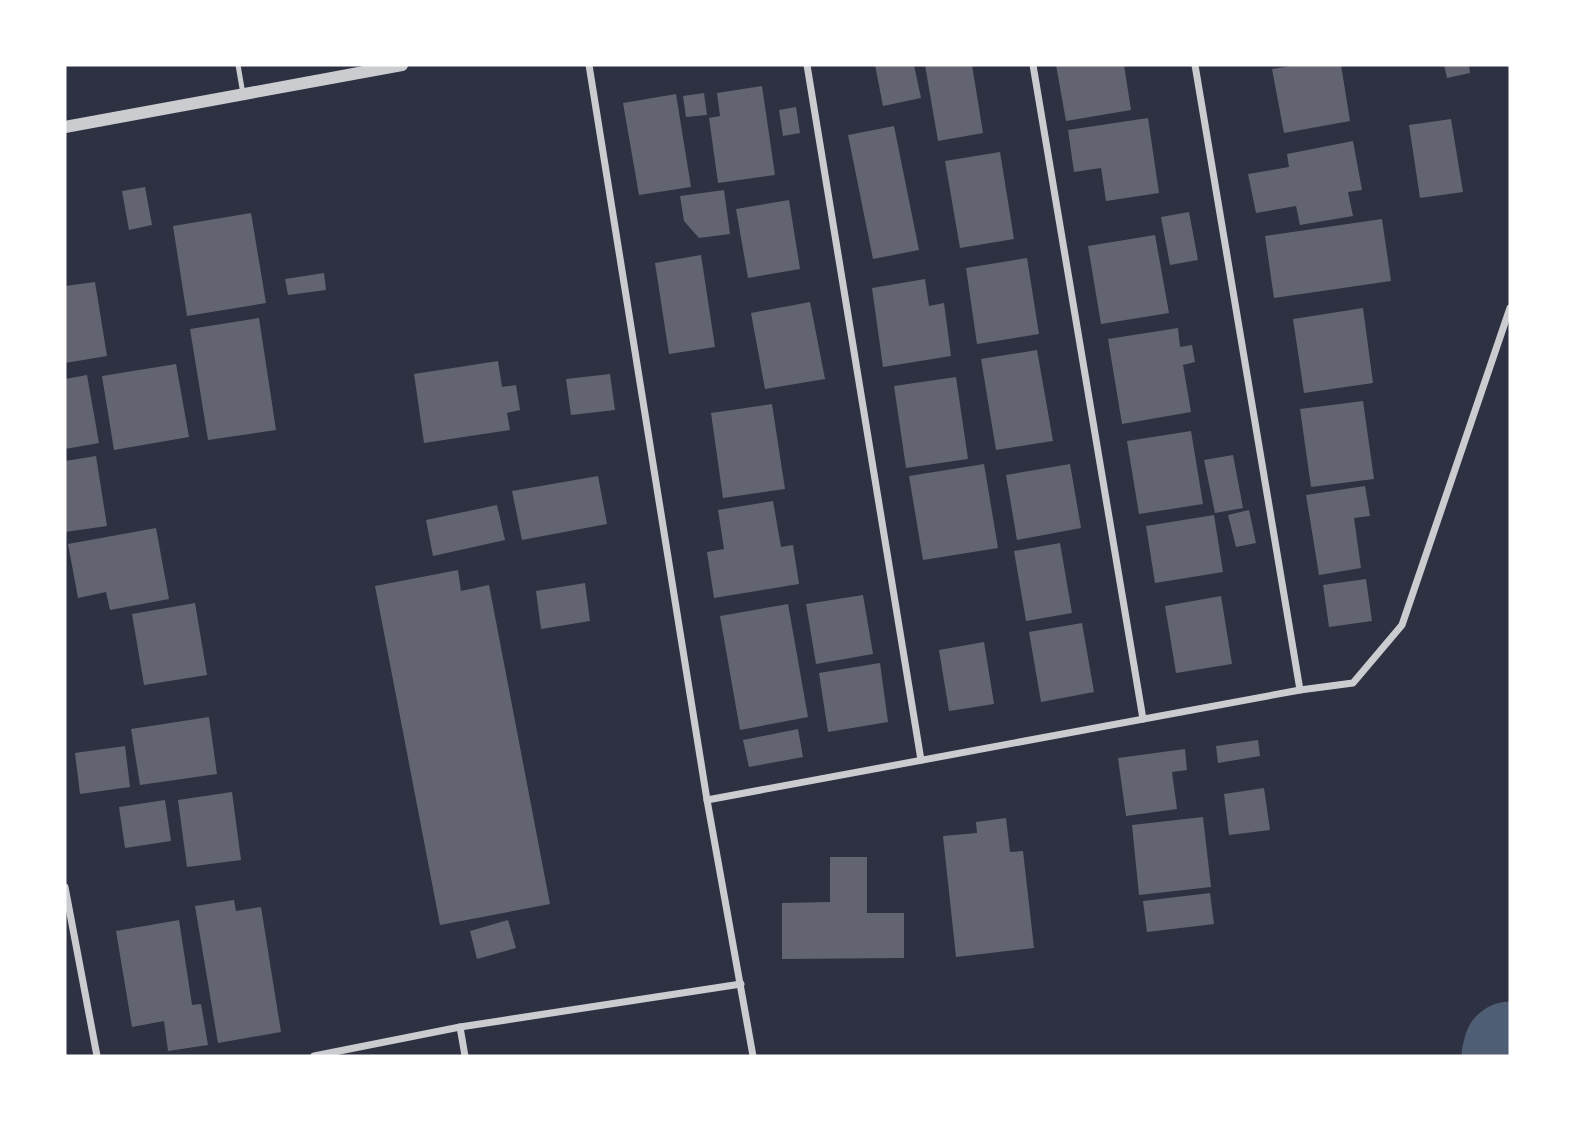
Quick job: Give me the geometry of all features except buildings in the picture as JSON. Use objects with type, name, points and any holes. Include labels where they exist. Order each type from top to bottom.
[{"type":"street","points":[[65,127],[402,65]]},
{"type":"street","points":[[589,65],[707,800],[753,1056]]},
{"type":"street","points":[[807,65],[921,760]]},
{"type":"street","points":[[1033,65],[1143,719]]},
{"type":"street","points":[[1195,65],[1300,690]]},
{"type":"street","points":[[707,800],[1300,690],[1353,683],[1402,625],[1510,308]]},
{"type":"street","points":[[65,887],[97,1056]]},
{"type":"street","points":[[314,1056],[460,1027],[741,984]]},
{"type":"street","points":[[460,1027],[466,1056]]},
{"type":"lane","points":[[238,65],[243,94]]},
{"type":"waterway","points":[[1508,1056],[1510,1048]]}]
